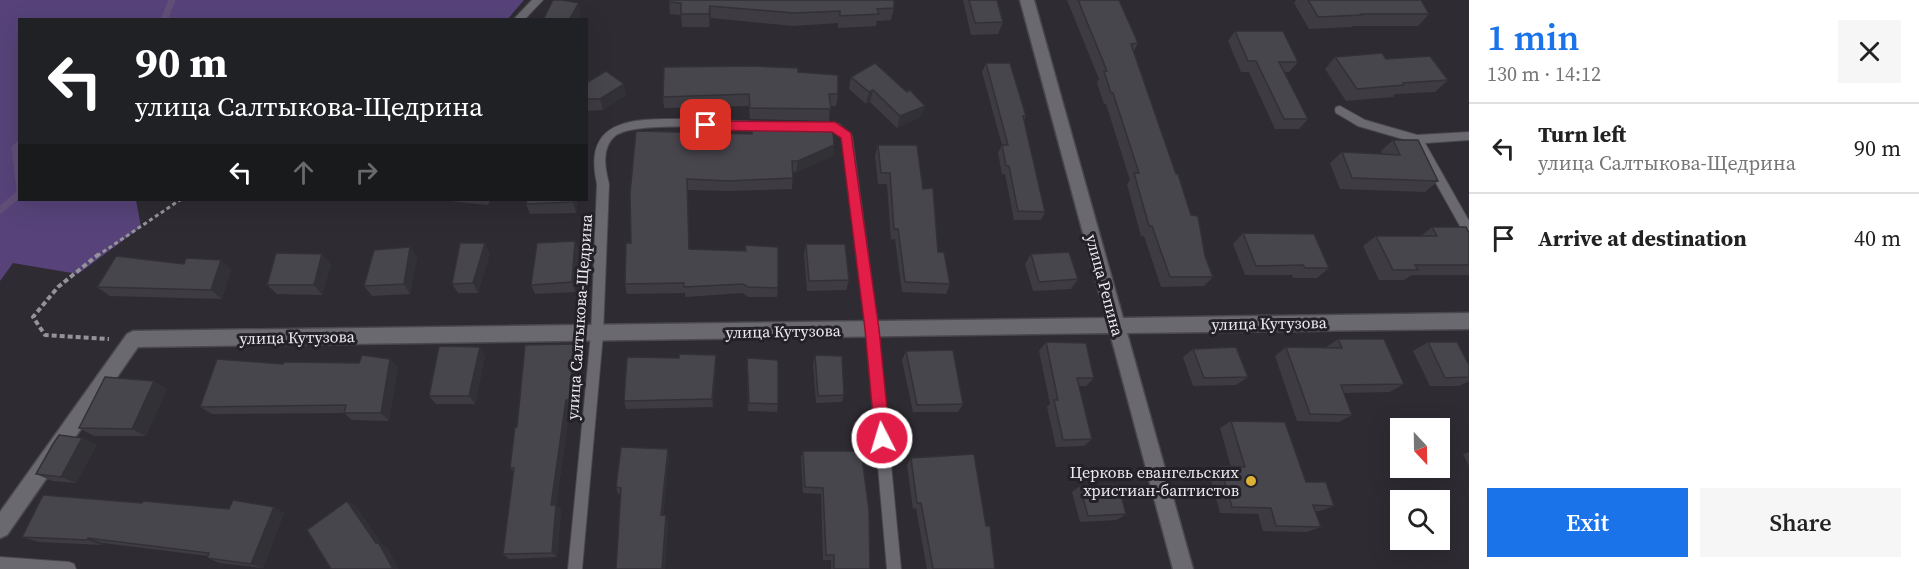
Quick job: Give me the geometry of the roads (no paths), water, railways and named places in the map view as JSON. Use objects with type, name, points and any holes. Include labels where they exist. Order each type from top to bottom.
[{"type":"street","name":"улица Репина","points":[[1027,0],[1183,569]]},
{"type":"street","name":"улица Кутузова","points":[[0,528],[133,339],[1469,321]]},
{"type":"lane","points":[[520,18],[538,0]]},
{"type":"lane","points":[[1340,111],[1362,123],[1418,139],[1469,136]]},
{"type":"lane","name":"улица Салтыкова-Щедрина","points":[[575,569],[597,334],[603,184],[592,164],[615,130],[641,124],[778,126]]},
{"type":"lane","points":[[800,127],[835,127],[847,136],[872,329],[894,569]]},
{"type":"lane","points":[[1418,139],[1469,232]]},
{"type":"lane","points":[[0,564],[69,569]]},
{"type":"waterway","points":[[165,18],[172,0]]},
{"type":"waterway","points":[[18,146],[15,148],[18,173]]},
{"type":"waterway","points":[[0,210],[18,195]]},
{"type":"place","name":"Церковь евангельских христиан-баптистов","points":[[1251,481]]}]
